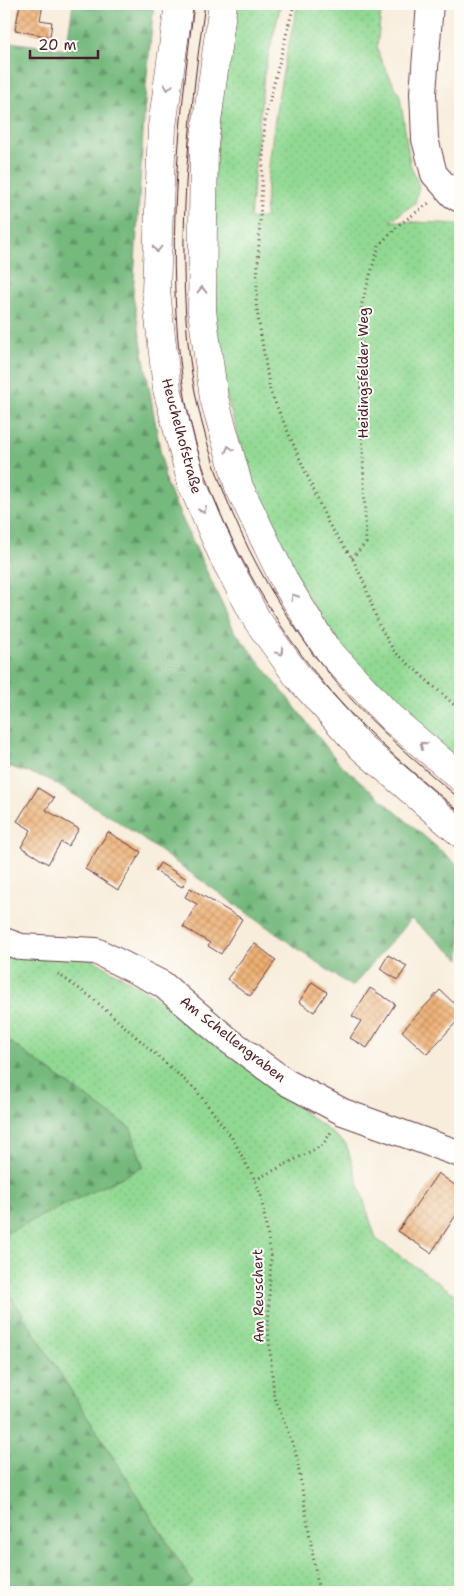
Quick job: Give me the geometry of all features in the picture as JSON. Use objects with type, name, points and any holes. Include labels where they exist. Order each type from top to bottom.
[{"type":"main road","name":"Heuchelhofstraße","points":[[179,4],[162,127],[156,291],[167,389],[192,484],[224,558],[257,620],[298,677],[360,746],[460,833]]},
{"type":"main road","points":[[223,4],[204,144],[202,311],[214,398],[239,487],[286,584],[325,647],[391,718],[460,777]]},
{"type":"street","points":[[430,4],[423,93],[426,139],[434,174],[454,194]]},
{"type":"street","name":"Am Schellengraben","points":[[4,941],[21,947],[96,951],[162,984],[227,1039],[286,1082],[343,1112],[460,1154]]},
{"type":"path","points":[[294,4],[265,119],[256,304],[270,391],[328,523],[352,558],[378,625],[393,650],[460,710]]},
{"type":"path","name":"Heidingsfelder Weg","points":[[352,558],[366,543],[360,366],[362,303],[379,245],[400,224],[454,194]]},
{"type":"path","name":"Am Reuschert","points":[[52,969],[91,997],[196,1090],[231,1136],[255,1180],[261,1196],[270,1254],[268,1329],[274,1394],[296,1453],[320,1592]]},
{"type":"path","points":[[255,1180],[323,1145]]},
{"type":"green space","points":[[73,4],[154,4],[146,85],[133,295],[166,484],[234,630],[339,763],[460,867],[460,959],[411,919],[352,987],[113,818],[46,778],[4,765],[4,41],[66,50]]},
{"type":"green space","points":[[233,4],[281,4],[264,74],[250,218],[265,218],[269,163],[276,110],[298,4],[382,4],[377,47],[380,58],[400,96],[410,164],[419,186],[415,203],[390,221],[460,224],[460,764],[395,707],[355,663],[320,617],[281,553],[256,498],[219,370],[213,300],[214,173]]},
{"type":"green space","points":[[4,950],[92,959],[154,996],[346,1144],[376,1239],[460,1298],[460,1592],[177,1592],[193,1583],[4,1285],[4,1234],[143,1167],[131,1129],[4,1038]]},
{"type":"green space","points":[[4,1038],[131,1129],[143,1167],[4,1234]]},
{"type":"green space","points":[[4,1285],[193,1583],[177,1592],[4,1592]]},
{"type":"building","points":[[20,4],[43,4],[40,20],[52,22],[50,37],[15,30]]},
{"type":"building","points":[[38,788],[54,798],[46,810],[79,829],[68,846],[61,842],[48,864],[21,847],[31,830],[17,821]]},
{"type":"building","points":[[108,832],[141,852],[118,890],[85,869]]},
{"type":"building","points":[[160,863],[187,879],[182,887],[155,871]]},
{"type":"building","points":[[190,888],[242,919],[221,954],[208,946],[210,943],[183,927],[197,904],[185,897]]},
{"type":"building","points":[[254,943],[276,960],[250,996],[227,979]]},
{"type":"building","points":[[388,955],[407,966],[398,980],[380,969]]},
{"type":"building","points":[[312,982],[327,992],[314,1012],[299,1002]]},
{"type":"building","points":[[370,988],[395,1004],[367,1048],[350,1038],[361,1021],[352,1016]]},
{"type":"building","points":[[440,990],[460,1009],[460,1018],[427,1054],[402,1031]]},
{"type":"building","points":[[438,1173],[460,1189],[460,1209],[431,1253],[398,1231]]},
{"type":"tram line","points":[[194,4],[183,98],[174,241],[178,337],[183,384],[200,460],[214,498],[248,571],[290,639],[346,709],[402,762],[460,812]]},
{"type":"tram line","points":[[205,4],[189,144],[184,241],[184,289],[187,336],[193,381],[212,457],[240,531],[258,567],[299,634],[354,702],[405,752],[460,799]]}]
